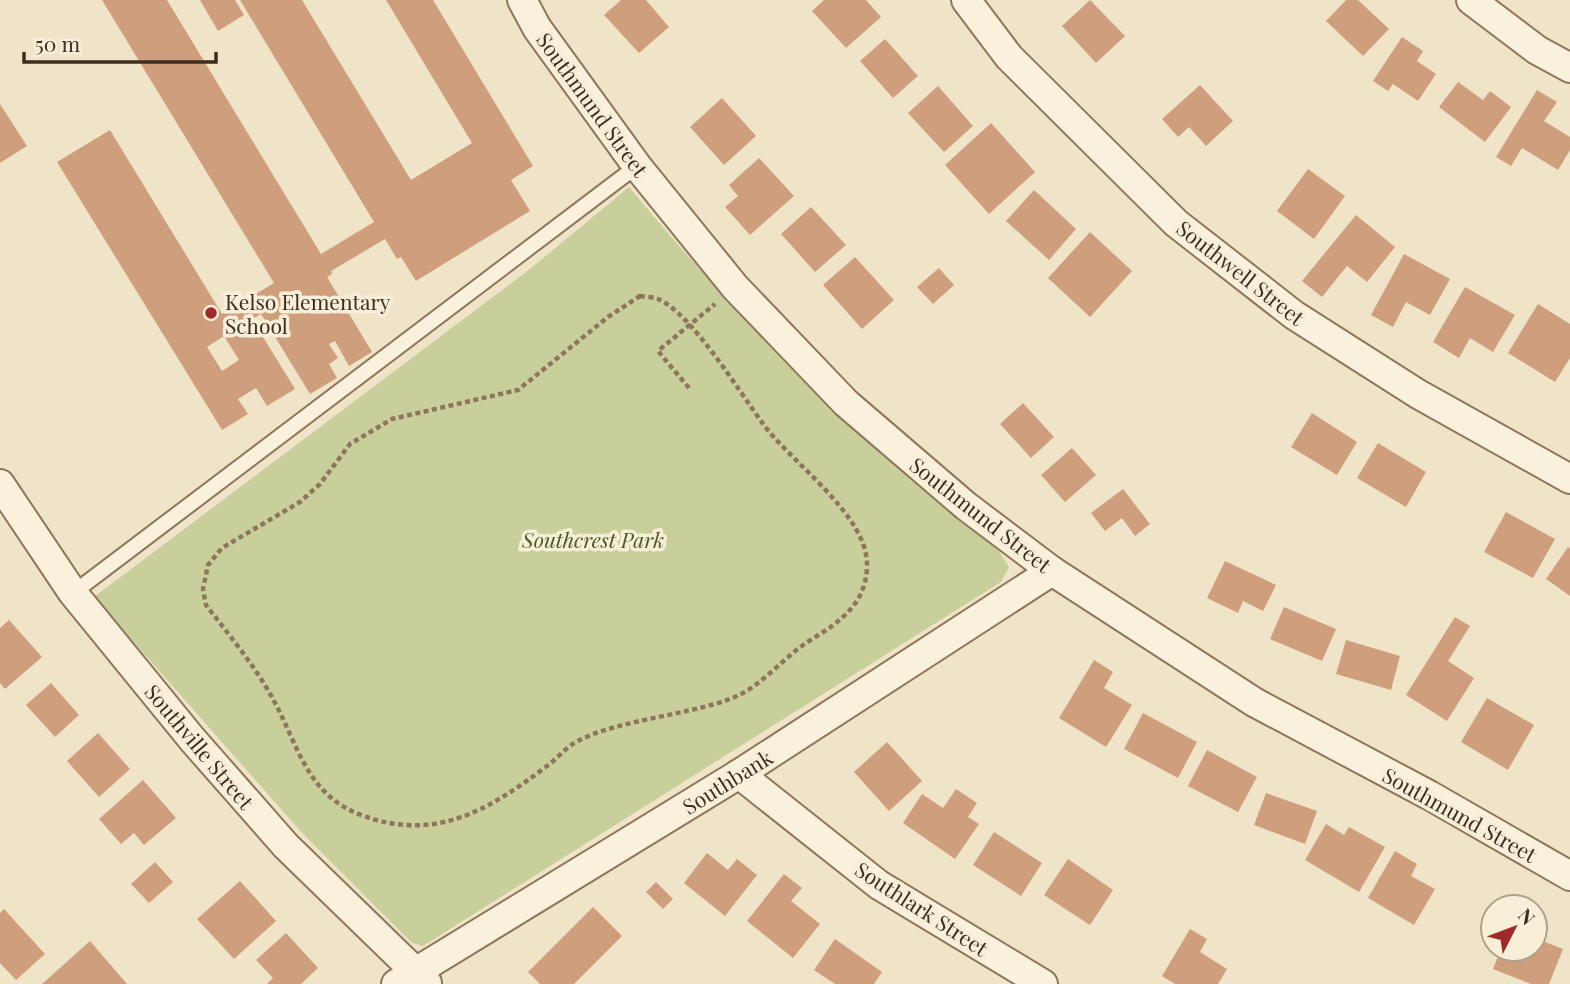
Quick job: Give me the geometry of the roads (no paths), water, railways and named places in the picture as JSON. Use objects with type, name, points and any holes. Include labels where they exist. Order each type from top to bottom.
[{"type":"street","name":"Southmund Street","points":[[522,0],[537,28],[637,166],[735,288],[846,403],[966,506],[1052,571],[1254,702],[1570,876]]},
{"type":"street","name":"Southwell Street","points":[[966,0],[1009,57],[1176,223],[1294,315],[1418,394],[1570,479]]},
{"type":"street","points":[[1471,0],[1537,50],[1570,68]]},
{"type":"street","name":"Southville Street","points":[[0,484],[73,593],[192,739],[286,846],[413,980]]},
{"type":"street","name":"Southbank","points":[[413,980],[739,774],[1052,571]]},
{"type":"street","name":"Southlark Street","points":[[739,774],[879,885],[1043,984]]},
{"type":"lane","points":[[73,593],[637,166]]},
{"type":"place","name":"Kelso Elementary School","points":[[211,313]]},
{"type":"park label","name":"Southcrest Park","points":[[593,539]]}]
